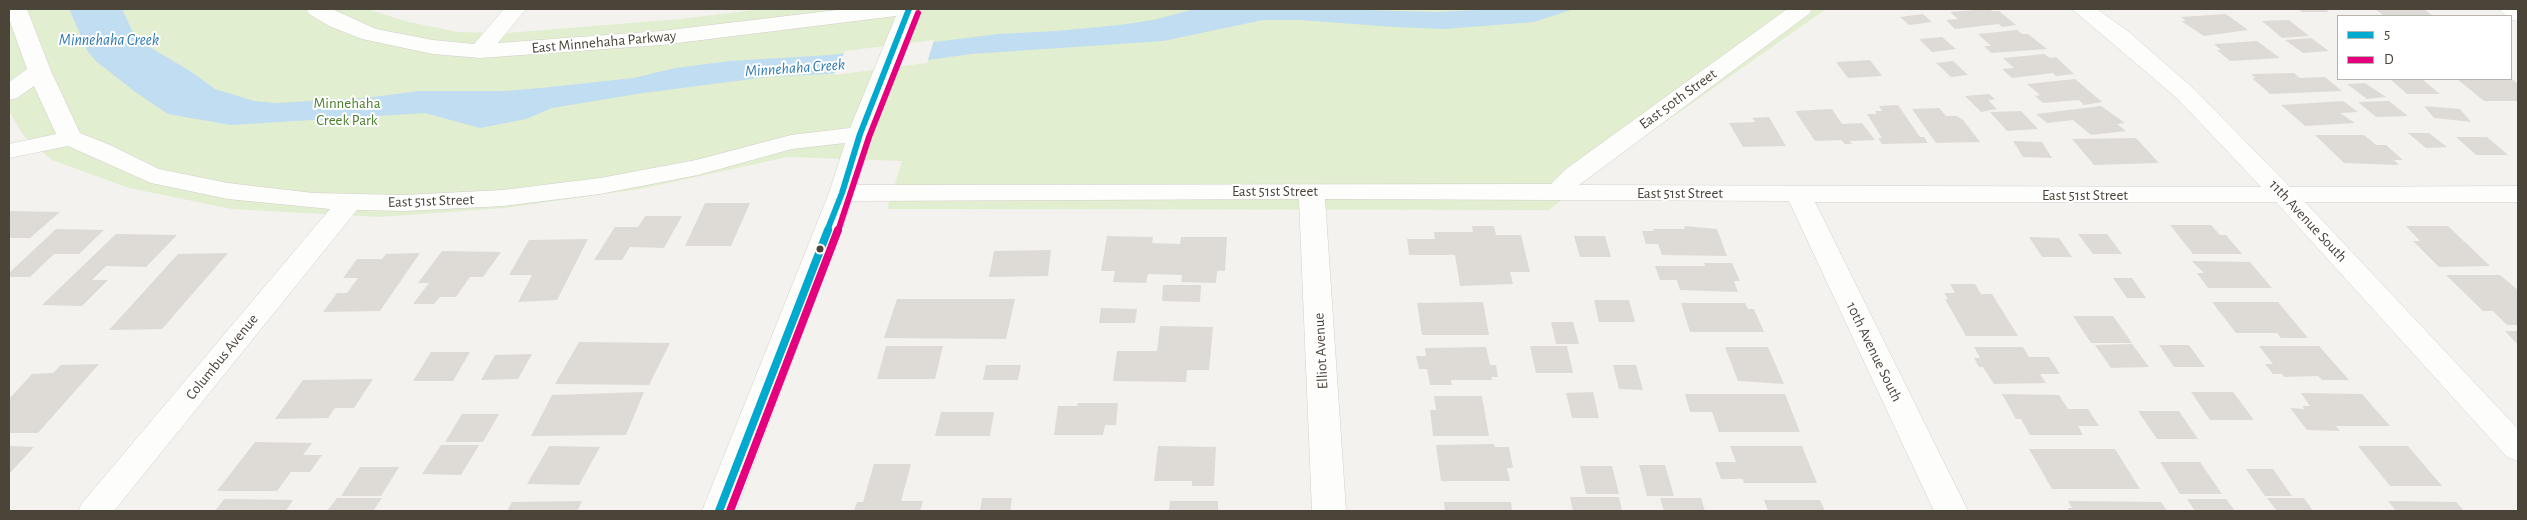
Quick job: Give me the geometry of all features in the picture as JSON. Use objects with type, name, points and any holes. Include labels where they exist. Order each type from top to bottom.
[{"type":"street","points":[[9,151],[70,138],[39,71],[16,9]]},
{"type":"street","name":"East Minnehaha Parkway","points":[[317,9],[337,21],[370,34],[432,47],[480,51],[560,47],[661,38],[896,9]]},
{"type":"street","points":[[480,51],[515,9]]},
{"type":"street","points":[[719,511],[842,193],[860,134],[909,9]]},
{"type":"street","name":"East 50th Street","points":[[1557,193],[1575,174],[1801,9]]},
{"type":"street","name":"11th Avenue South","points":[[2083,9],[2121,37],[2186,94],[2283,195],[2518,449]]},
{"type":"street","points":[[2510,9],[2518,15]]},
{"type":"street","points":[[9,93],[39,71]]},
{"type":"street","name":"East 51st Street","points":[[70,138],[101,150],[151,175],[228,191],[349,203],[503,198],[600,186],[698,167],[791,142],[860,134]]},
{"type":"street","name":"East 51st Street","points":[[842,193],[1312,191],[2283,195],[2518,194]]},
{"type":"street","name":"Elliot Avenue","points":[[1312,191],[1329,511]]},
{"type":"street","name":"10th Avenue South","points":[[1797,192],[1951,511]]},
{"type":"street","name":"Columbus Avenue","points":[[95,511],[349,203]]},
{"type":"green space","name":"Minnehaha Creek Park","points":[[9,9],[367,9],[405,21],[457,32],[507,33],[680,19],[762,9],[1826,9],[1617,156],[1549,210],[887,209],[902,161],[788,157],[640,189],[505,208],[379,217],[232,209],[129,188],[52,160],[24,136],[9,111]]},
{"type":"water","name":"Minnehaha Creek","points":[[69,9],[122,9],[136,39],[190,71],[215,89],[254,101],[276,103],[365,98],[419,91],[505,91],[541,88],[634,78],[675,68],[730,61],[831,55],[998,34],[1120,25],[1153,20],[1195,9],[1327,9],[1437,12],[1497,9],[1574,9],[1534,22],[1444,29],[1300,20],[1263,20],[1163,41],[971,54],[827,74],[767,77],[643,93],[552,108],[526,119],[480,128],[425,113],[231,125],[168,114],[134,91],[96,61],[88,52]]},
{"type":"pier","points":[[934,40],[927,63],[834,75],[845,51]]},
{"type":"building","points":[[1989,9],[1999,11],[2016,25],[2002,27],[1999,24],[1955,29],[1946,20],[1958,19],[1950,12]]},
{"type":"building","points":[[2298,9],[2325,9],[2329,12],[2302,12]]},
{"type":"building","points":[[2375,9],[2424,9],[2432,15],[2383,15]]},
{"type":"building","points":[[1923,14],[1932,22],[1909,25],[1900,17]]},
{"type":"building","points":[[2226,14],[2248,30],[2204,36],[2181,21],[2186,21],[2181,17]]},
{"type":"building","points":[[2289,20],[2309,36],[2282,38],[2262,21]]},
{"type":"building","points":[[2017,30],[2022,34],[2028,34],[2047,49],[1991,53],[1984,46],[1991,46],[1978,34]]},
{"type":"building","points":[[1942,37],[1956,49],[1932,52],[1919,39]]},
{"type":"building","points":[[2311,38],[2329,51],[2303,53],[2285,40]]},
{"type":"building","points":[[2257,41],[2280,58],[2230,61],[2217,50],[2221,50],[2214,44]]},
{"type":"building","points":[[2044,54],[2050,58],[2056,57],[2074,74],[2056,76],[2053,73],[2012,78],[2002,69],[2014,68],[2003,58]]},
{"type":"building","points":[[1870,60],[1882,76],[1848,78],[1836,62]]},
{"type":"building","points":[[1953,61],[1968,75],[1951,77],[1936,63]]},
{"type":"building","points":[[2294,73],[2300,78],[2325,77],[2342,91],[2270,94],[2252,78],[2256,78],[2251,74]]},
{"type":"building","points":[[2075,79],[2102,102],[2084,105],[2079,100],[2043,103],[2035,96],[2040,95],[2027,84]]},
{"type":"building","points":[[2512,79],[2518,84],[2518,101],[2484,101],[2458,80]]},
{"type":"building","points":[[2391,80],[2423,80],[2440,94],[2407,94]]},
{"type":"building","points":[[2365,83],[2386,97],[2367,99],[2347,84]]},
{"type":"building","points":[[1989,94],[1995,99],[1988,100],[1997,109],[1981,112],[1965,96]]},
{"type":"building","points":[[2343,101],[2358,112],[2340,113],[2355,123],[2305,126],[2281,105]]},
{"type":"building","points":[[2389,101],[2408,116],[2376,117],[2358,102]]},
{"type":"building","points":[[1898,105],[1920,137],[1924,137],[1928,143],[1882,144],[1878,138],[1882,138],[1867,114],[1877,114],[1875,111],[1882,111],[1879,106]]},
{"type":"building","points":[[2101,106],[2125,123],[2117,124],[2126,131],[2091,135],[2073,120],[2047,123],[2036,114]]},
{"type":"building","points":[[2424,106],[2460,109],[2471,122],[2434,118]]},
{"type":"building","points":[[1939,108],[1946,116],[1957,116],[1963,120],[1980,142],[1936,143],[1912,109]]},
{"type":"building","points":[[1832,109],[1842,124],[1862,123],[1875,140],[1850,141],[1852,144],[1845,144],[1841,140],[1815,141],[1795,111]]},
{"type":"building","points":[[2021,111],[2038,129],[2007,131],[1990,112]]},
{"type":"building","points":[[1769,117],[1786,146],[1743,147],[1729,123],[1755,122],[1752,118]]},
{"type":"building","points":[[2408,133],[2429,133],[2447,147],[2426,148]]},
{"type":"building","points":[[2315,135],[2364,135],[2376,145],[2386,145],[2403,160],[2394,160],[2399,165],[2344,163]]},
{"type":"building","points":[[2456,137],[2487,137],[2508,155],[2476,155]]},
{"type":"building","points":[[2136,138],[2159,163],[2094,165],[2072,139]]},
{"type":"building","points":[[2013,141],[2042,142],[2052,158],[2023,157]]},
{"type":"building","points":[[705,203],[750,203],[731,246],[685,246]]},
{"type":"building","points":[[9,211],[60,212],[30,238],[9,238]]},
{"type":"building","points":[[645,216],[682,216],[664,248],[630,247],[622,260],[594,260],[615,227],[638,227]]},
{"type":"building","points":[[2170,225],[2211,225],[2220,235],[2226,235],[2242,254],[2193,254]]},
{"type":"building","points":[[1472,226],[1494,226],[1496,235],[1521,235],[1530,272],[1510,272],[1513,284],[1460,286],[1455,255],[1409,255],[1407,239],[1435,239],[1434,232],[1473,232]]},
{"type":"building","points":[[1684,226],[1717,229],[1727,256],[1662,255],[1658,244],[1646,244],[1642,231],[1685,229]]},
{"type":"building","points":[[2406,226],[2448,226],[2490,266],[2439,267],[2413,241],[2420,241]]},
{"type":"building","points":[[56,229],[104,230],[79,254],[54,254],[30,277],[9,277],[9,273]]},
{"type":"building","points":[[116,234],[177,235],[146,267],[106,266],[92,280],[108,280],[82,306],[42,305]]},
{"type":"building","points":[[2078,234],[2107,234],[2122,254],[2093,254]]},
{"type":"building","points":[[1107,236],[1153,237],[1152,243],[1180,244],[1181,237],[1227,237],[1225,271],[1217,271],[1216,283],[1181,282],[1182,275],[1148,274],[1146,283],[1113,282],[1115,271],[1101,271]]},
{"type":"building","points":[[1574,236],[1605,236],[1611,257],[1580,257]]},
{"type":"building","points":[[2029,237],[2059,238],[2072,257],[2042,257]]},
{"type":"building","points":[[588,239],[557,300],[518,302],[532,275],[509,275],[529,240]]},
{"type":"building","points":[[1051,250],[1048,276],[989,277],[994,251]]},
{"type":"building","points":[[442,251],[501,252],[483,277],[470,277],[456,297],[440,297],[434,304],[413,304],[429,283],[418,283]]},
{"type":"building","points":[[228,253],[162,329],[109,330],[178,254]]},
{"type":"building","points":[[420,253],[380,311],[323,312],[337,293],[347,293],[358,278],[343,278],[357,259],[382,259],[386,254]]},
{"type":"building","points":[[2192,261],[2250,262],[2272,288],[2208,288],[2197,273],[2204,273]]},
{"type":"building","points":[[1704,263],[1732,263],[1740,281],[1734,281],[1738,292],[1680,290],[1677,280],[1660,280],[1655,266],[1705,266]]},
{"type":"building","points":[[2446,275],[2500,275],[2518,290],[2518,325],[2507,325],[2493,311],[2483,311]]},
{"type":"building","points":[[2113,278],[2132,278],[2146,298],[2127,298]]},
{"type":"building","points":[[1950,284],[1975,284],[1981,294],[1992,294],[2018,336],[1966,336],[1945,299],[1948,299],[1944,293],[1955,293]]},
{"type":"building","points":[[1163,285],[1201,285],[1200,302],[1162,301]]},
{"type":"building","points":[[897,299],[1015,299],[1006,339],[884,338]]},
{"type":"building","points":[[1594,300],[1629,300],[1635,322],[1599,322]]},
{"type":"building","points":[[1483,302],[1489,335],[1422,335],[1417,303]]},
{"type":"building","points":[[2212,302],[2278,302],[2308,338],[2281,338],[2277,333],[2236,333]]},
{"type":"building","points":[[1681,303],[1745,303],[1748,309],[1754,309],[1764,332],[1690,332]]},
{"type":"building","points":[[1101,308],[1137,309],[1135,323],[1099,323]]},
{"type":"building","points":[[2073,316],[2113,316],[2132,343],[2091,343]]},
{"type":"building","points":[[1551,322],[1573,322],[1579,344],[1556,344]]},
{"type":"building","points":[[1160,326],[1213,327],[1209,370],[1187,370],[1186,382],[1113,381],[1117,351],[1157,351]]},
{"type":"building","points":[[2505,331],[2518,331],[2518,345]]},
{"type":"building","points":[[579,342],[670,343],[649,385],[555,384]]},
{"type":"building","points":[[2132,344],[2149,367],[2111,368],[2095,345]]},
{"type":"building","points":[[2159,345],[2189,345],[2205,367],[2174,367]]},
{"type":"building","points":[[886,346],[943,346],[935,379],[877,379]]},
{"type":"building","points":[[1530,346],[1567,346],[1573,373],[1536,373]]},
{"type":"building","points":[[2259,346],[2319,346],[2349,380],[2322,380],[2318,376],[2284,377],[2282,374],[2273,374],[2265,364],[2273,364]]},
{"type":"building","points":[[1486,347],[1490,365],[1496,365],[1498,377],[1491,377],[1492,380],[1451,380],[1452,385],[1430,385],[1427,369],[1419,369],[1416,356],[1426,356],[1425,348]]},
{"type":"building","points":[[1725,347],[1768,347],[1784,384],[1738,381]]},
{"type":"building","points":[[1974,347],[2023,347],[2029,357],[2049,357],[2060,374],[2040,374],[2046,383],[1994,384],[1983,367],[1979,367],[1974,358],[1980,358]]},
{"type":"building","points":[[431,352],[470,352],[453,381],[413,381]]},
{"type":"building","points":[[532,354],[518,379],[481,380],[495,355]]},
{"type":"building","points":[[99,364],[38,433],[9,433],[9,399],[32,374],[53,373],[61,365]]},
{"type":"building","points":[[986,365],[1021,365],[1018,380],[983,380]]},
{"type":"building","points":[[1613,365],[1636,365],[1643,390],[1619,389]]},
{"type":"building","points":[[373,379],[354,408],[335,408],[328,418],[275,419],[303,380]]},
{"type":"building","points":[[644,392],[626,435],[531,436],[552,395]]},
{"type":"building","points":[[1593,392],[1599,418],[1572,418],[1566,393]]},
{"type":"building","points":[[2191,392],[2233,392],[2254,420],[2210,420]]},
{"type":"building","points":[[2301,393],[2362,394],[2390,426],[2336,426],[2340,431],[2307,430],[2290,408],[2305,409],[2302,406],[2310,406]]},
{"type":"building","points":[[1685,394],[1785,394],[1800,432],[1719,432],[1712,412],[1690,412]]},
{"type":"building","points":[[2002,394],[2059,395],[2068,409],[2088,409],[2099,426],[2078,426],[2083,435],[2030,435],[2021,419],[2016,419]]},
{"type":"building","points":[[1434,396],[1482,396],[1489,436],[1433,436],[1430,410],[1436,410]]},
{"type":"building","points":[[1078,403],[1118,403],[1116,425],[1105,425],[1103,435],[1054,435],[1058,406],[1077,406]]},
{"type":"building","points":[[2138,411],[2179,411],[2198,439],[2157,439]]},
{"type":"building","points":[[941,412],[994,412],[990,436],[935,436]]},
{"type":"building","points":[[462,414],[499,414],[483,442],[445,442]]},
{"type":"building","points":[[255,442],[312,443],[303,455],[322,455],[310,472],[291,472],[277,491],[217,491]]},
{"type":"building","points":[[1494,444],[1495,447],[1509,447],[1513,468],[1507,468],[1510,481],[1441,481],[1436,445]]},
{"type":"building","points":[[441,445],[479,445],[461,475],[422,474]]},
{"type":"building","points":[[9,446],[34,447],[9,474]]},
{"type":"building","points":[[549,446],[600,447],[579,485],[527,484]]},
{"type":"building","points":[[1158,446],[1216,447],[1214,486],[1192,486],[1192,481],[1154,481]]},
{"type":"building","points":[[1730,446],[1802,446],[1817,483],[1744,483],[1743,479],[1721,479],[1715,462],[1736,462]]},
{"type":"building","points":[[2358,446],[2408,446],[2442,486],[2390,486]]},
{"type":"building","points":[[2029,449],[2115,449],[2140,489],[2052,489]]},
{"type":"building","points":[[2160,462],[2200,462],[2222,494],[2180,494]]},
{"type":"building","points":[[874,464],[911,464],[901,501],[923,501],[920,511],[854,511],[857,502],[863,502]]},
{"type":"building","points":[[1639,465],[1665,465],[1674,496],[1647,496]]},
{"type":"building","points":[[1580,466],[1612,466],[1619,494],[1586,494]]},
{"type":"building","points":[[360,467],[399,467],[381,496],[341,496]]},
{"type":"building","points":[[2246,469],[2273,469],[2292,496],[2265,496]]},
{"type":"building","points":[[1570,497],[1619,497],[1622,511],[1573,511]]},
{"type":"building","points":[[337,498],[382,498],[373,511],[327,511]]},
{"type":"building","points":[[982,498],[1012,498],[1010,511],[980,511]]},
{"type":"building","points":[[1660,498],[1701,498],[1705,511],[1664,511]]},
{"type":"building","points":[[2267,498],[2304,498],[2313,511],[2277,511]]},
{"type":"building","points":[[224,499],[293,500],[286,511],[215,511]]},
{"type":"building","points":[[2187,499],[2226,499],[2235,511],[2195,511]]},
{"type":"building","points":[[1764,500],[1820,500],[1825,511],[1768,511]]},
{"type":"building","points":[[582,501],[577,511],[507,511],[512,502]]},
{"type":"building","points":[[1170,501],[1218,501],[1218,511],[1169,511]]},
{"type":"building","points":[[2068,501],[2161,502],[2167,511],[2069,511],[2068,508],[2072,508]]},
{"type":"building","points":[[2388,501],[2456,502],[2464,511],[2396,511]]},
{"type":"building","points":[[1444,502],[1511,502],[1512,511],[1445,511]]},
{"type":"transit line","name":"5","points":[[719,511],[842,193],[860,134],[909,9]]},
{"type":"transit line","name":"D","points":[[730,511],[851,197],[869,137],[918,13]]}]
